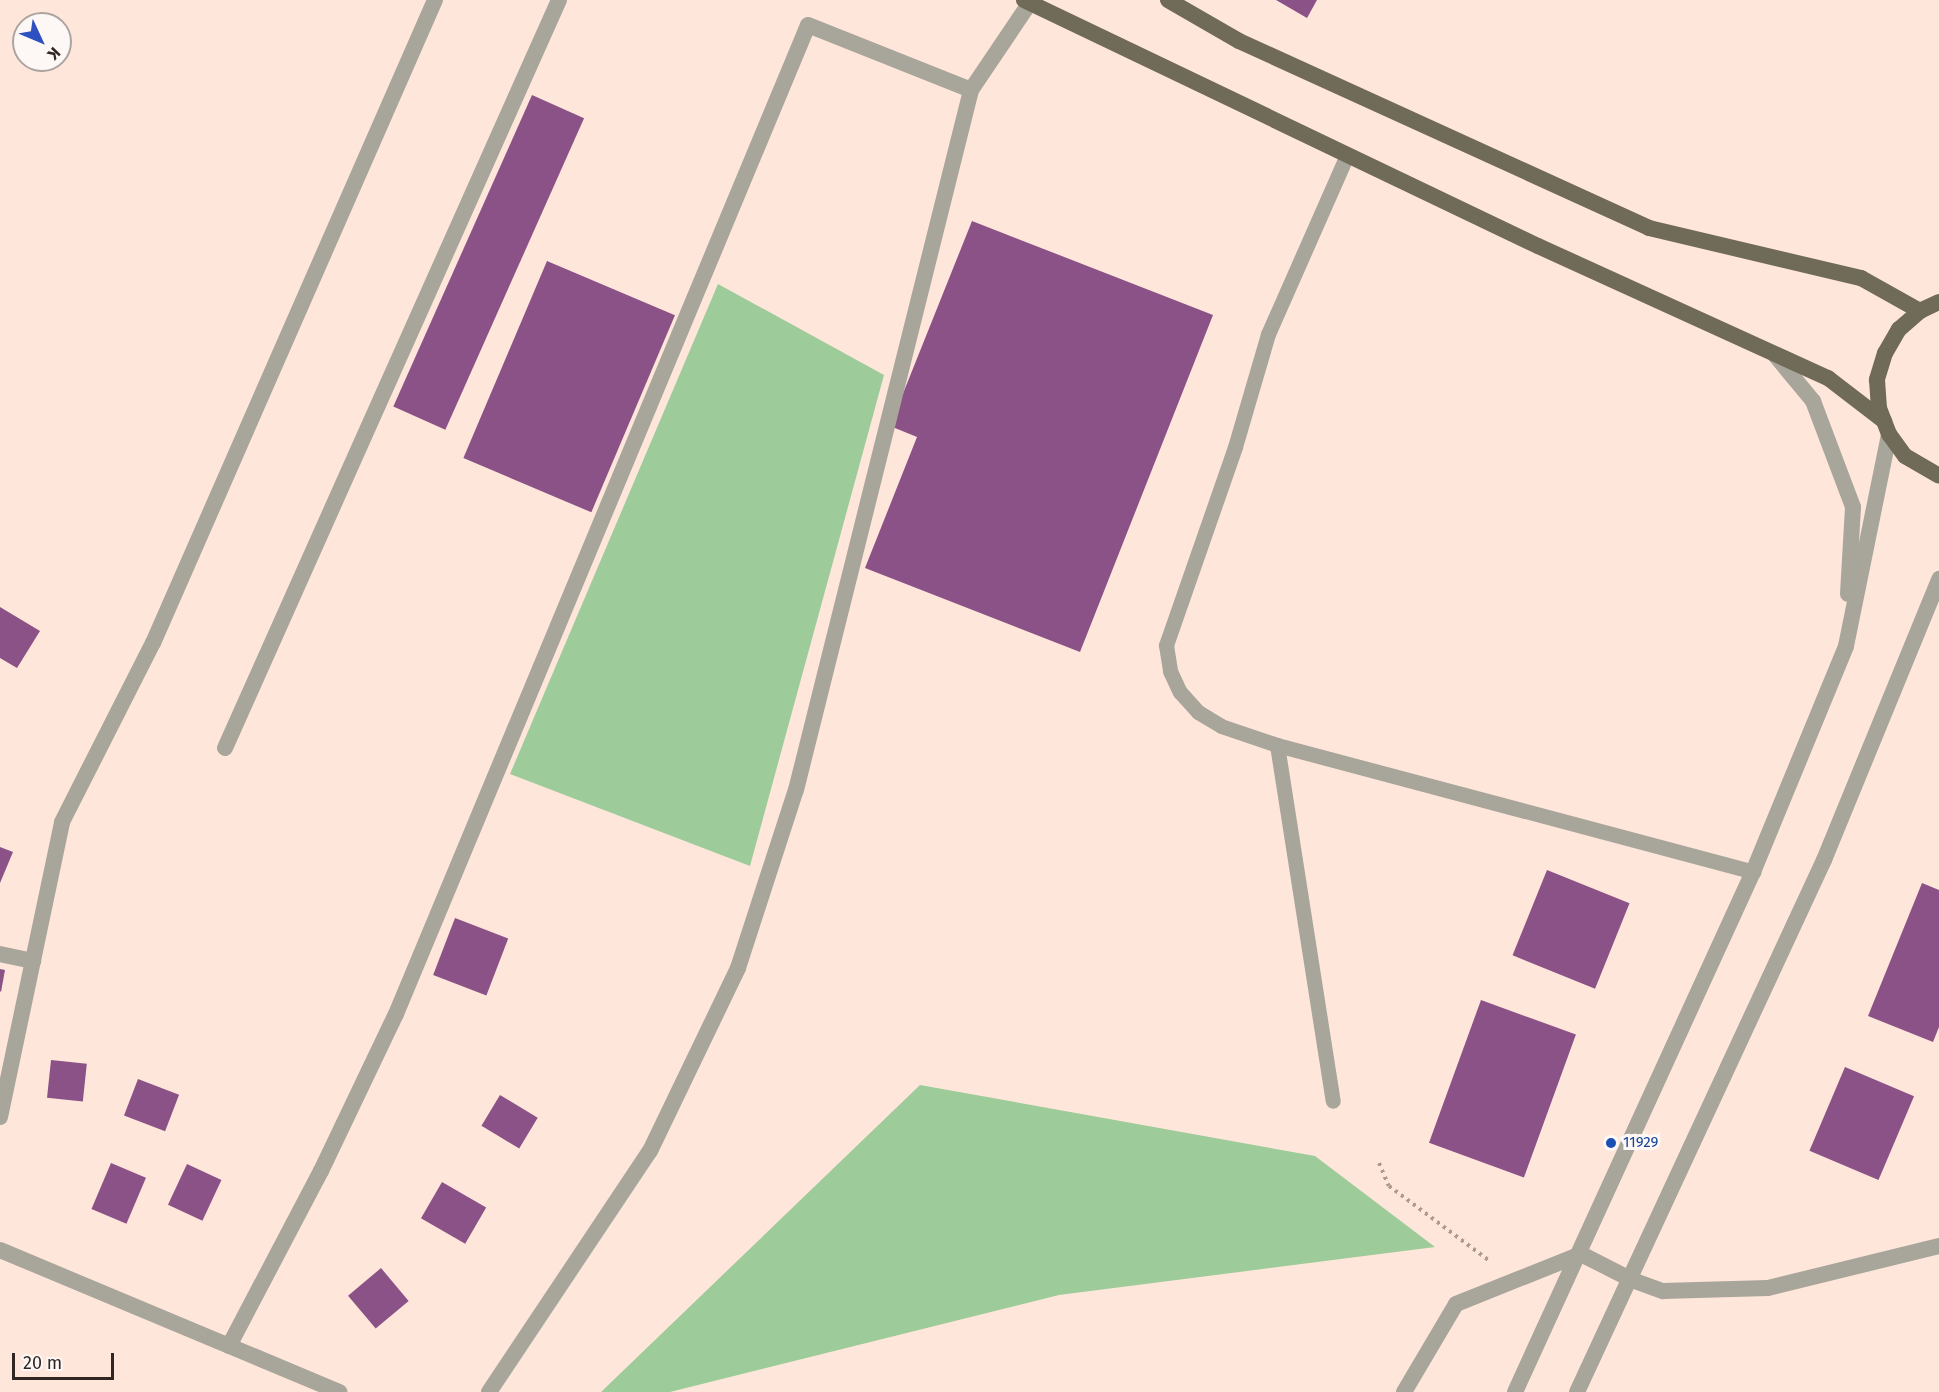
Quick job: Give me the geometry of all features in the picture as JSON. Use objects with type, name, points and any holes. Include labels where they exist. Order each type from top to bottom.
[{"type":"main road","points":[[1167,0],[1239,41],[1649,228],[1861,278],[1930,306]]},
{"type":"main road","points":[[1027,2],[1347,155],[1828,378],[1886,427],[1905,456],[1939,477]]},
{"type":"main road","points":[[1886,427],[1877,380],[1885,353],[1899,329],[1930,306],[1939,289]]},
{"type":"street","points":[[0,1117],[62,822],[153,643],[435,0]]},
{"type":"street","points":[[225,748],[559,0]]},
{"type":"street","points":[[489,1392],[650,1151],[738,968],[796,790],[972,90],[1027,2]]},
{"type":"street","points":[[229,1346],[321,1171],[396,1014],[808,25],[972,90]]},
{"type":"street","points":[[1775,355],[1813,401],[1852,507],[1846,646]]},
{"type":"street","points":[[1515,1392],[1581,1254],[1753,872],[1846,646],[1886,427]]},
{"type":"street","points":[[1577,1392],[1632,1280],[1824,860],[1939,579]]},
{"type":"street","points":[[0,954],[33,961]]},
{"type":"street","points":[[1404,1392],[1456,1304],[1581,1254],[1632,1280],[1663,1292],[1768,1288],[1939,1246]]},
{"type":"street","points":[[0,1250],[338,1392]]},
{"type":"lane","points":[[1347,155],[1268,334],[1235,447],[1166,645],[1170,671],[1180,692],[1198,712],[1221,726],[1277,744],[1753,872]]},
{"type":"lane","points":[[1277,744],[1333,1101]]},
{"type":"path","points":[[1378,1163],[1389,1186],[1515,1280]]},
{"type":"green space","points":[[718,284],[884,375],[750,866],[510,774]]},
{"type":"green space","points":[[920,1085],[1315,1156],[1435,1247],[1059,1295],[670,1392],[601,1392]]},
{"type":"building","points":[[1276,0],[1317,0],[1307,18]]},
{"type":"building","points":[[532,95],[584,118],[445,430],[393,407]]},
{"type":"building","points":[[972,221],[1213,315],[1080,652],[865,568],[917,437],[890,426]]},
{"type":"building","points":[[547,261],[675,315],[591,512],[463,458]]},
{"type":"building","points":[[0,607],[40,631],[17,668],[0,658]]},
{"type":"building","points":[[0,847],[13,852],[0,883]]},
{"type":"building","points":[[1547,870],[1630,903],[1595,989],[1513,955]]},
{"type":"building","points":[[1922,883],[1939,890],[1939,1027],[1933,1042],[1868,1016]]},
{"type":"building","points":[[455,918],[508,938],[486,995],[433,975]]},
{"type":"building","points":[[0,969],[5,970],[1,992],[0,991]]},
{"type":"building","points":[[1481,1000],[1576,1035],[1524,1177],[1429,1143]]},
{"type":"building","points":[[51,1060],[87,1064],[83,1102],[47,1098]]},
{"type":"building","points":[[1845,1067],[1914,1096],[1878,1180],[1809,1151]]},
{"type":"building","points":[[138,1079],[179,1095],[165,1131],[124,1115]]},
{"type":"building","points":[[500,1095],[538,1118],[519,1149],[481,1126]]},
{"type":"building","points":[[111,1163],[146,1178],[126,1224],[91,1209]]},
{"type":"building","points":[[187,1164],[221,1180],[202,1221],[168,1205]]},
{"type":"building","points":[[442,1182],[486,1208],[465,1244],[421,1218]]},
{"type":"building","points":[[381,1268],[409,1301],[376,1329],[348,1296]]},
{"type":"place","name":"11929","points":[[1611,1143]]}]
